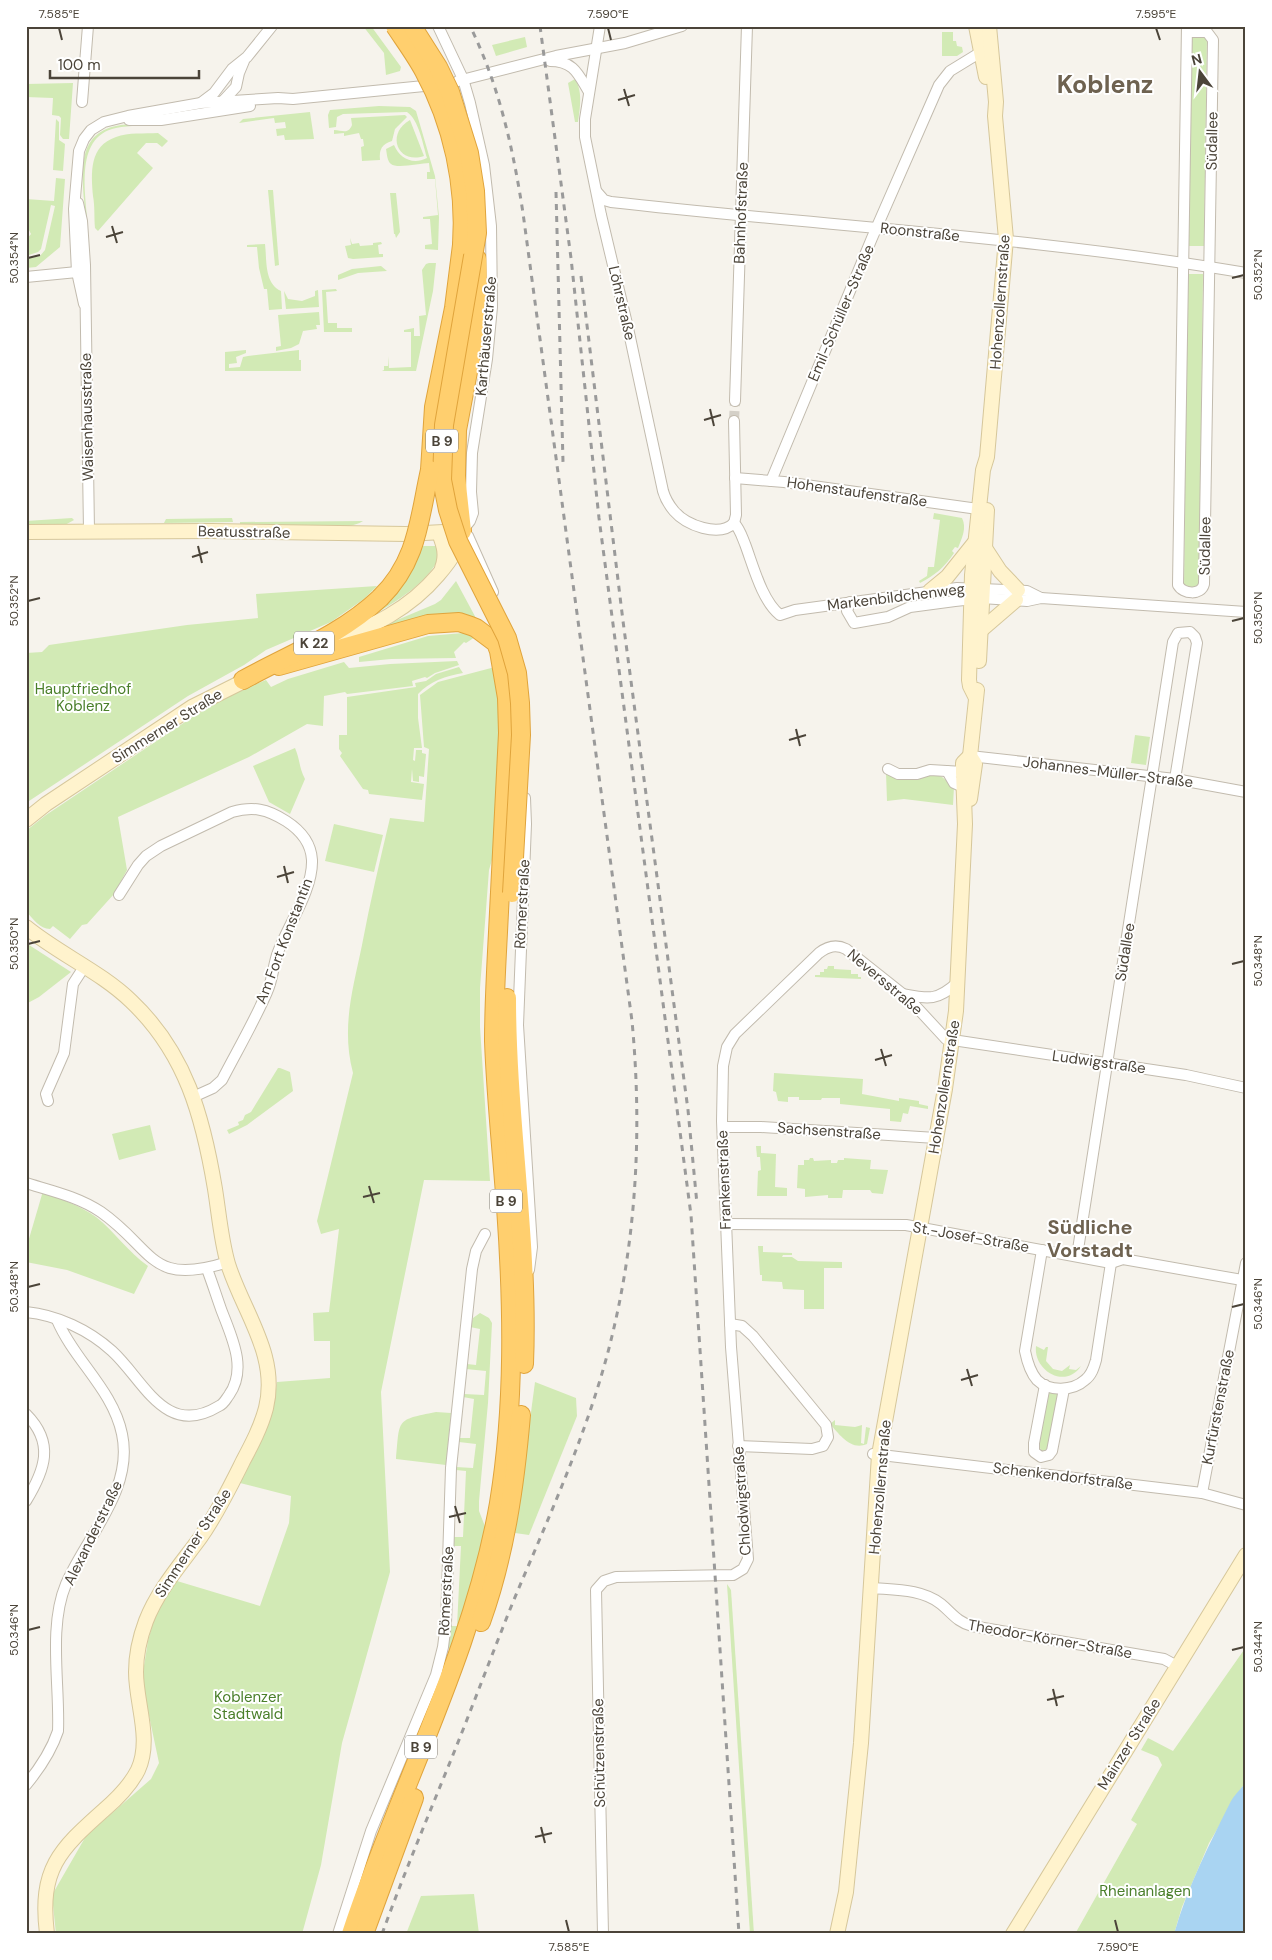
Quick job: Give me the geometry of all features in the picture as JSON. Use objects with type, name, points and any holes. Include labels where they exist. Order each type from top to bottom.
[{"type":"highway","name":"B 9","points":[[364,1934],[393,1850],[486,1610],[502,1518],[517,1464],[524,1348],[524,1288],[501,987],[508,733],[504,674],[496,644],[448,547],[435,509],[430,470],[434,407],[461,265],[463,232],[462,196],[452,142],[441,106],[424,71],[395,26]]},
{"type":"highway","name":"B 9","points":[[412,26],[438,67],[450,92],[464,132],[472,171],[477,233],[478,303],[457,430],[458,501],[462,531]]},
{"type":"highway","name":"B 9","points":[[477,233],[447,401],[441,463],[444,493],[452,525],[466,560],[507,638],[517,673],[520,702],[521,736],[495,1049],[506,1209],[512,1349],[502,1518]]},
{"type":"highway","name":"K 22","points":[[243,680],[335,632],[359,616],[380,598],[398,576],[411,553],[420,523],[430,470]]},
{"type":"highway","points":[[279,666],[440,622],[459,622],[476,628],[496,644]]},
{"type":"highway","name":"B 9","points":[[351,1934],[382,1846],[493,1561]]},
{"type":"street","points":[[82,102],[88,26]]},
{"type":"street","points":[[201,103],[214,93],[230,72],[247,56],[272,26]]},
{"type":"street","name":"Karthäuserstraße","points":[[438,26],[463,79],[480,145],[487,182],[491,226],[493,281],[487,359],[472,453],[471,492],[473,513],[470,521],[462,531]]},
{"type":"street","name":"Löhrstraße","points":[[600,26],[589,92],[585,132],[663,491],[668,504],[679,516],[700,527],[723,529],[729,528],[734,523]]},
{"type":"street","points":[[115,120],[135,114],[201,103],[293,99],[418,87],[463,79],[536,61],[625,43],[682,26]]},
{"type":"street","name":"Bahnhofstraße","points":[[735,400],[747,26]]},
{"type":"street","name":"Hohenzollernstraße","points":[[976,26],[990,103],[995,116]]},
{"type":"street","name":"Hohenzollernstraße","points":[[980,545],[978,509],[982,470],[987,457],[1006,239],[995,116],[996,102],[990,26]]},
{"type":"street","name":"Südallee","points":[[1188,29],[1207,32],[1213,40],[1204,584],[1203,589],[1199,592],[1181,590],[1178,585],[1188,29]]},
{"type":"street","name":"Emil-Schüller-Straße","points":[[771,480],[939,85],[950,71],[981,52]]},
{"type":"street","points":[[233,101],[239,73],[247,56]]},
{"type":"street","points":[[536,61],[556,61],[569,64],[589,92]]},
{"type":"street","points":[[230,72],[226,87],[233,101]]},
{"type":"street","points":[[237,84],[244,94],[262,99]]},
{"type":"street","points":[[115,120],[161,120],[212,110],[233,101],[274,104],[293,99]]},
{"type":"street","points":[[212,110],[233,101]]},
{"type":"street","name":"Waisenhausstraße","points":[[89,531],[84,304],[81,269],[73,223],[77,160],[84,140],[100,124],[115,120]]},
{"type":"street","name":"Roonstraße","points":[[597,192],[604,200],[611,202],[1006,239],[1209,266],[1246,273]]},
{"type":"street","points":[[26,277],[81,269]]},
{"type":"street","points":[[734,421],[736,514],[734,523]]},
{"type":"street","name":"Hohenzollernstraße","points":[[976,698],[969,680],[980,545],[990,470],[987,457]]},
{"type":"street","name":"Hohenstaufenstraße","points":[[735,478],[771,480],[978,509]]},
{"type":"street","name":"Markenbildchenweg","points":[[734,523],[766,596],[780,615],[795,610],[904,594],[914,595],[930,591],[1017,595],[1032,593],[1040,598],[1246,612]]},
{"type":"street","name":"Beatusstraße","points":[[26,532],[439,533],[462,531]]},
{"type":"street","name":"Simmerner Straße","points":[[26,820],[46,804],[192,707],[243,680],[350,635],[404,608],[428,587],[442,571],[454,555],[462,531]]},
{"type":"street","name":"Römerstraße","points":[[462,531],[468,536],[477,554],[510,640],[519,703],[526,824],[518,1025],[532,1247],[524,1288]]},
{"type":"street","points":[[439,533],[445,552],[442,571]]},
{"type":"street","points":[[930,591],[948,577],[980,545],[1017,595],[980,631]]},
{"type":"street","name":"Hohenzollernstraße","points":[[837,1934],[846,1892],[861,1743],[872,1588],[876,1455],[936,1138],[952,1041],[957,983],[965,824],[963,772],[964,763],[970,756],[980,631],[977,593]]},
{"type":"street","name":"Markenbildchenweg","points":[[850,602],[847,611],[854,623],[888,617],[910,607],[977,593]]},
{"type":"street","name":"Südallee","points":[[1077,1256],[1173,642],[1178,634],[1190,632],[1195,637],[1197,643],[1175,779]]},
{"type":"street","name":"Hohenzollernstraße","points":[[965,824],[975,764],[970,756]]},
{"type":"street","name":"Johannes-Müller-Straße","points":[[970,756],[1152,776],[1246,792]]},
{"type":"street","points":[[888,769],[898,774],[917,774],[930,770],[963,772]]},
{"type":"street","points":[[947,771],[954,783],[964,787]]},
{"type":"street","name":"Am Fort Konstantin","points":[[119,894],[146,856],[161,846],[232,812],[244,809],[256,808],[278,816],[301,834],[310,848],[312,868],[300,905],[277,952],[273,976],[267,992],[222,1080],[213,1088],[193,1097]]},
{"type":"street","name":"Simmerner Straße","points":[[26,927],[129,998],[147,1016],[175,1056],[200,1115],[209,1154],[228,1262],[263,1346],[268,1365],[269,1384],[266,1407],[258,1432],[226,1494],[202,1534],[158,1596],[149,1612],[137,1656],[136,1672],[144,1744],[140,1766],[133,1780],[120,1796],[72,1838],[58,1856],[48,1877],[45,1896],[47,1934]]},
{"type":"street","name":"Neversstraße","points":[[838,946],[846,949],[902,993],[941,1036],[952,1041]]},
{"type":"street","name":"Frankenstraße","points":[[730,1324],[723,1126],[723,1066],[726,1051],[732,1038],[740,1028],[819,953],[829,947],[838,946]]},
{"type":"street","points":[[48,1101],[46,1094],[65,1048],[74,984],[84,967]]},
{"type":"street","points":[[902,993],[932,998],[942,995],[957,983]]},
{"type":"street","name":"Ludwigstraße","points":[[952,1041],[1192,1076],[1246,1088]]},
{"type":"street","name":"Sachsenstraße","points":[[723,1126],[936,1138]]},
{"type":"street","points":[[26,1183],[61,1193],[101,1212],[118,1226],[142,1251],[161,1266],[173,1270],[207,1269],[228,1262]]},
{"type":"street","name":"St.-Josef-Straße","points":[[726,1224],[919,1226],[1111,1262],[1123,1259],[1242,1280]]},
{"type":"street","name":"Römerstraße","points":[[338,1934],[372,1831],[436,1676],[443,1647],[446,1623],[452,1468],[472,1269],[476,1251],[485,1234]]},
{"type":"street","points":[[1042,1250],[1025,1351],[1031,1371],[1038,1380],[1053,1388],[1064,1389],[1075,1386],[1085,1380],[1092,1372],[1096,1360],[1111,1262]]},
{"type":"street","name":"Kurfürstenstraße","points":[[1202,1493],[1246,1263]]},
{"type":"street","points":[[26,1312],[37,1313],[85,1331],[112,1351],[149,1395],[168,1409],[187,1418],[205,1414],[222,1405],[234,1387],[238,1373],[233,1343],[207,1269]]},
{"type":"street","name":"Alexanderstraße","points":[[26,1785],[41,1766],[53,1746],[58,1731],[57,1628],[65,1587],[115,1494],[121,1475],[124,1454],[122,1434],[112,1405],[64,1336],[57,1320]]},
{"type":"street","points":[[730,1324],[739,1324],[745,1328],[826,1425],[828,1437],[823,1446],[812,1449],[738,1446]]},
{"type":"street","name":"Chlodwigstraße","points":[[608,1578],[729,1576],[741,1572],[746,1566],[748,1559],[730,1324]]},
{"type":"street","points":[[1045,1385],[1034,1443],[1034,1452],[1041,1457],[1052,1452],[1064,1389]]},
{"type":"street","points":[[26,1414],[40,1432],[45,1456],[38,1482],[26,1501]]},
{"type":"street","name":"Schenkendorfstraße","points":[[876,1455],[1037,1472],[1202,1493],[1246,1505]]},
{"type":"street","name":"Mainzer Straße","points":[[1013,1934],[1246,1555]]},
{"type":"street","name":"Schützenstraße","points":[[603,1934],[595,1601],[598,1586],[608,1578]]},
{"type":"street","name":"Theodor-Körner-Straße","points":[[872,1588],[906,1591],[926,1596],[941,1604],[956,1620],[972,1626],[1164,1659],[1177,1666]]},
{"type":"green space","points":[[363,26],[371,26],[401,67],[400,71],[386,75],[384,53]]},
{"type":"green space","points":[[942,32],[953,32],[953,41],[956,41],[957,46],[962,47],[963,52],[957,56],[942,56]]},
{"type":"green space","points":[[1192,34],[1207,35],[1204,246],[1187,246]]},
{"type":"green space","points":[[525,37],[527,47],[496,56],[492,45]]},
{"type":"green space","points":[[575,79],[580,94],[578,122],[575,122],[568,83]]},
{"type":"green space","points":[[73,83],[69,139],[63,139],[60,135],[61,118],[52,115],[53,98],[26,97],[26,84]]},
{"type":"green space","points":[[379,106],[410,107],[416,111],[435,176],[439,217],[438,250],[425,249],[425,245],[432,244],[430,219],[423,219],[423,217],[438,215],[435,179],[427,179],[427,172],[430,172],[429,163],[404,166],[394,165],[390,163],[387,157],[386,149],[394,145],[403,157],[412,161],[427,158],[420,133],[411,116],[407,112],[343,114],[337,117],[336,127],[329,128],[328,115],[330,110]]},
{"type":"green space","points":[[310,112],[314,139],[285,140],[284,135],[277,136],[276,129],[286,128],[285,122],[275,123],[274,118],[239,123],[243,119]]},
{"type":"green space","points":[[405,115],[407,117],[395,129],[392,141],[382,148],[380,160],[362,161],[361,147],[364,146],[363,139],[361,139],[359,133],[344,136],[344,133],[334,134],[334,130],[349,130],[352,125],[351,118]]},
{"type":"green space","points":[[56,119],[59,122],[59,140],[65,144],[63,171],[53,170]]},
{"type":"green space","points":[[410,120],[424,156],[415,158],[407,156],[398,147],[398,133],[402,126]]},
{"type":"green space","points":[[158,123],[159,125],[116,128],[102,134],[93,143],[85,170],[88,230],[85,230],[83,165],[89,145],[104,130],[116,126]]},
{"type":"green space","points":[[158,133],[168,141],[162,147],[157,143],[146,143],[137,153],[153,168],[98,231],[95,228],[92,178],[96,154],[107,141],[121,135]]},
{"type":"green space","points":[[56,178],[65,179],[60,247],[36,267],[26,268],[26,259],[40,256],[45,250],[55,206],[51,205],[41,249],[26,256],[26,240],[31,234],[26,224],[26,199],[54,201]]},
{"type":"green space","points":[[268,190],[273,190],[279,265],[275,266]]},
{"type":"green space","points":[[390,193],[396,193],[400,232],[396,238],[394,234]]},
{"type":"green space","points":[[350,238],[352,244],[359,243],[360,246],[381,242],[382,244],[378,245],[379,254],[383,254],[383,257],[348,258],[345,246],[351,245]]},
{"type":"green space","points":[[265,244],[267,270],[272,283],[281,291],[282,309],[269,310],[267,289],[264,289],[259,268],[257,247],[247,247],[247,245]]},
{"type":"green space","points":[[429,263],[436,263],[433,291],[416,371],[382,371],[384,366],[388,366],[388,356],[389,368],[411,367],[411,332],[404,332],[404,330],[414,328],[414,336],[420,336],[419,316],[426,315],[422,270]]},
{"type":"green space","points":[[381,266],[387,271],[358,273],[338,280],[338,275],[352,269]]},
{"type":"green space","points":[[1187,274],[1203,274],[1199,587],[1184,587]]},
{"type":"green space","points":[[336,289],[337,291],[326,292],[328,323],[337,323],[337,328],[352,328],[352,332],[324,332],[322,290]]},
{"type":"green space","points":[[318,290],[319,307],[286,309],[284,291],[288,299],[302,301],[315,296],[315,291]]},
{"type":"green space","points":[[319,312],[320,325],[316,325],[317,329],[303,331],[299,344],[276,351],[276,347],[281,346],[278,315]]},
{"type":"green space","points":[[246,350],[246,353],[236,357],[237,363],[229,364],[229,368],[240,367],[243,357],[299,350],[301,371],[225,371],[225,352]]},
{"type":"green space","points":[[934,513],[962,518],[963,533],[958,548],[955,547],[952,551],[954,553],[947,563],[935,574],[920,583],[919,581],[927,576],[928,567],[934,567],[940,520],[933,519]]},
{"type":"green space","points":[[72,518],[74,520],[65,525],[26,526],[26,521]]},
{"type":"green space","points":[[232,518],[233,522],[164,523],[166,519]]},
{"type":"green space","points":[[363,521],[354,525],[323,528],[240,525],[240,522]]},
{"type":"green space","points":[[420,546],[437,546],[441,554],[435,565],[420,583],[369,618]]},
{"type":"green space","points":[[456,581],[477,620],[371,631],[435,604],[441,600]]},
{"type":"green space","name":"Hauptfriedhof Koblenz","points":[[377,586],[364,599],[331,622],[266,650],[244,665],[188,696],[26,803],[26,653],[42,652],[49,645],[187,625],[258,618],[256,594]]},
{"type":"green space","points":[[463,633],[478,635],[466,643],[464,642],[454,652],[456,658],[391,659],[359,662],[359,657],[428,636]]},
{"type":"green space","points":[[457,661],[459,665],[435,673],[427,678],[412,681],[413,686],[347,694],[345,692],[324,696],[323,726],[307,724],[249,757],[118,817],[127,870],[114,894],[87,924],[82,925],[70,939],[53,926],[50,929],[46,929],[26,911],[27,830],[46,815],[197,714],[236,692],[266,680],[271,687],[288,679],[344,662],[349,668]]},
{"type":"green space","points":[[459,667],[463,673],[439,680],[418,694],[418,718],[422,748],[414,748],[413,760],[415,761],[416,750],[422,750],[422,753],[426,754],[424,777],[419,776],[419,782],[413,781],[412,769],[411,782],[424,784],[422,800],[369,794],[368,790],[363,789],[340,756],[342,753],[339,749],[339,735],[347,735],[347,697],[416,687],[415,683],[426,681],[436,674]]},
{"type":"green space","name":"Koblenzer Stadtwald","points":[[495,667],[500,709],[494,853],[489,870],[480,988],[480,1027],[490,1181],[424,1180],[381,1392],[390,1572],[342,1743],[321,1865],[302,1934],[56,1934],[52,1895],[86,1836],[151,1779],[159,1763],[144,1692],[143,1672],[154,1619],[164,1599],[177,1581],[260,1606],[289,1523],[291,1496],[240,1483],[259,1446],[268,1423],[277,1382],[330,1378],[330,1341],[314,1341],[313,1313],[329,1312],[339,1229],[321,1234],[317,1221],[353,1073],[348,1040],[352,993],[390,818],[424,822],[429,749],[424,747],[420,695],[438,682]]},
{"type":"green space","points":[[1135,735],[1150,737],[1146,765],[1131,763]]},
{"type":"green space","points":[[295,748],[305,779],[290,814],[269,802],[253,766]]},
{"type":"green space","points":[[886,773],[938,775],[954,787],[953,805],[904,799],[887,801]]},
{"type":"green space","points":[[334,824],[383,835],[374,872],[325,861]]},
{"type":"green space","points":[[26,943],[71,972],[39,997],[26,1004]]},
{"type":"green space","points":[[828,966],[834,966],[834,969],[851,970],[851,974],[858,974],[858,977],[861,977],[861,979],[815,977],[815,975],[820,975],[820,972],[824,972],[824,969],[827,969]]},
{"type":"green space","points":[[278,1068],[290,1072],[293,1091],[247,1125],[229,1134],[227,1130],[239,1125],[238,1122],[251,1112]]},
{"type":"green space","points":[[774,1073],[863,1079],[862,1094],[899,1101],[899,1098],[919,1101],[919,1104],[928,1106],[928,1109],[910,1106],[908,1114],[903,1113],[901,1122],[890,1121],[890,1109],[840,1104],[840,1098],[799,1100],[799,1097],[788,1097],[788,1102],[778,1101],[776,1092],[773,1091]]},
{"type":"green space","points":[[150,1125],[156,1150],[119,1160],[112,1134]]},
{"type":"green space","points":[[756,1146],[761,1146],[761,1153],[776,1154],[775,1187],[787,1188],[787,1196],[757,1196],[758,1171],[761,1170],[760,1157],[757,1157]]},
{"type":"green space","points":[[813,1158],[814,1161],[831,1160],[831,1163],[837,1163],[838,1160],[844,1160],[844,1158],[871,1160],[870,1169],[888,1170],[883,1194],[872,1193],[870,1190],[843,1190],[842,1198],[828,1198],[828,1195],[805,1197],[805,1189],[797,1188],[798,1165],[804,1165],[804,1160],[809,1160]]},
{"type":"green space","points":[[43,1191],[77,1206],[96,1217],[134,1255],[148,1266],[134,1294],[67,1270],[26,1262],[26,1249]]},
{"type":"green space","points":[[758,1246],[763,1246],[763,1252],[792,1253],[792,1255],[783,1255],[782,1257],[792,1257],[798,1261],[842,1262],[842,1268],[824,1268],[824,1309],[804,1309],[804,1290],[783,1289],[782,1282],[762,1281]]},
{"type":"green space","points":[[480,1313],[489,1318],[492,1323],[488,1403],[479,1501],[479,1511],[486,1529],[480,1561],[449,1654],[449,1626],[457,1626],[461,1546],[453,1546],[453,1537],[463,1537],[466,1471],[456,1470],[456,1467],[473,1468],[476,1444],[459,1442],[459,1438],[470,1438],[474,1399],[463,1397],[464,1394],[484,1395],[486,1371],[466,1369],[467,1364],[476,1365],[480,1329],[470,1327],[473,1318]]},
{"type":"green space","points":[[1036,1346],[1044,1350],[1048,1347],[1046,1361],[1053,1369],[1062,1371],[1070,1365],[1069,1369],[1076,1370],[1081,1366],[1074,1373],[1067,1376],[1059,1377],[1051,1374],[1040,1363],[1036,1355]]},
{"type":"green space","points":[[535,1382],[576,1398],[577,1416],[529,1535],[515,1533]]},
{"type":"green space","points":[[1050,1391],[1057,1392],[1058,1395],[1049,1446],[1047,1450],[1042,1451],[1039,1444],[1048,1393]]},
{"type":"green space","points":[[436,1412],[451,1413],[446,1465],[396,1459],[398,1436],[402,1424],[413,1417]]},
{"type":"green space","points":[[835,1420],[835,1425],[855,1427],[862,1425],[861,1443],[864,1444],[866,1427],[870,1428],[867,1444],[861,1446],[846,1441],[830,1424]]},
{"type":"green space","points":[[727,1584],[731,1590],[754,1934],[750,1934]]},
{"type":"green space","name":"Rheinanlagen","points":[[1246,1647],[1246,1782],[1231,1802],[1209,1843],[1182,1907],[1174,1934],[1075,1934],[1137,1824],[1131,1820],[1162,1765],[1158,1757],[1141,1750],[1148,1738],[1173,1751]]},
{"type":"green space","points":[[474,1894],[479,1934],[406,1934],[421,1896]]},
{"type":"water","points":[[1246,1782],[1246,1934],[1174,1934],[1185,1900],[1206,1851],[1231,1800]]},
{"type":"tunnel","points":[[734,421],[735,401]]},
{"type":"railway","points":[[382,1934],[513,1602],[568,1471],[603,1370],[612,1336],[627,1258],[632,1219],[637,1140],[637,1100],[632,1021],[523,213],[504,117],[489,71],[470,26]]},
{"type":"railway","points":[[540,26],[571,258],[599,518],[691,1215],[739,1934]]},
{"type":"railway","points":[[556,192],[563,462]]},
{"type":"railway","points":[[581,276],[623,621],[688,1110],[697,1204]]},
{"type":"district","name":"Koblenz","points":[[1105,84]]},
{"type":"district","name":"Südliche Vorstadt","points":[[1090,1238]]}]
